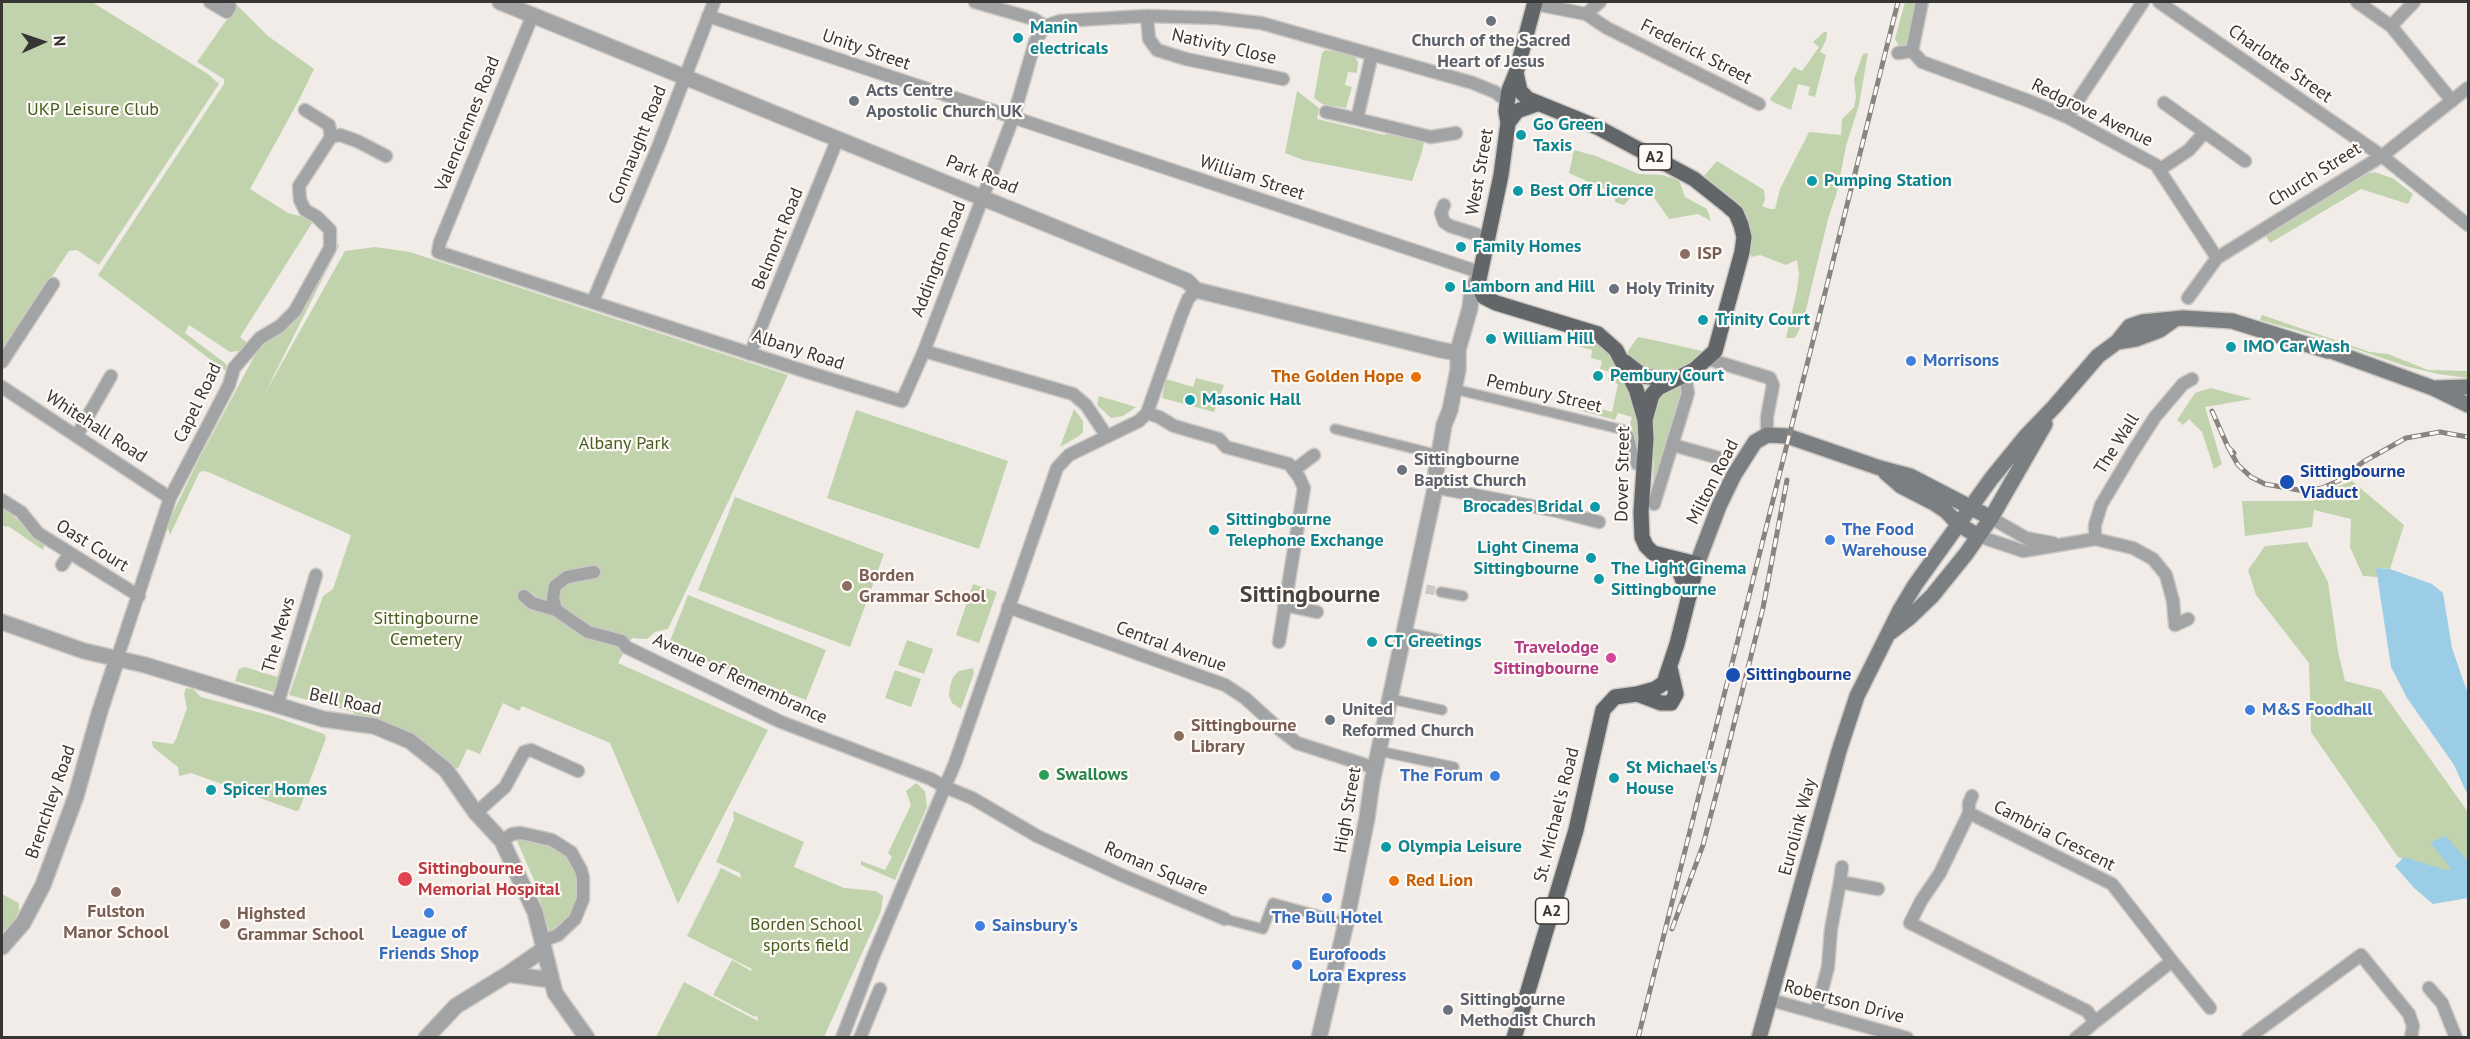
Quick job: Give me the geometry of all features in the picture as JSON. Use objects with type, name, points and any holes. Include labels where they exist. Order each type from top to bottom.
[{"type":"main road","name":"West Street","points":[[1478,275],[1499,188],[1508,123],[1507,101],[1510,83],[1516,73],[1535,3]]},
{"type":"main road","points":[[1516,73],[1522,94],[1537,104]]},
{"type":"main road","points":[[1508,123],[1517,111],[1537,104]]},
{"type":"main road","name":"A2","points":[[1537,104],[1553,108],[1597,127],[1665,162],[1702,184],[1736,213],[1744,243],[1715,351],[1708,359]]},
{"type":"main road","points":[[1478,275],[1479,289],[1486,299]]},
{"type":"main road","name":"Dover Street","points":[[1486,299],[1598,334],[1616,350],[1636,389],[1645,420],[1646,460],[1642,537],[1646,546],[1653,553],[1697,564]]},
{"type":"main road","points":[[2054,407],[2098,356],[2117,342],[2136,339],[2160,330],[2174,320],[2183,318],[2232,321],[2279,334],[2283,333],[2433,388],[2469,405]]},
{"type":"main road","points":[[1622,359],[1643,376],[1678,377]]},
{"type":"main road","points":[[1645,420],[1652,396],[1658,388],[1708,359]]},
{"type":"main road","points":[[2433,388],[2469,387]]},
{"type":"main road","name":"Eurolink Way","points":[[1760,1038],[1853,707],[1873,661],[1915,585],[1958,524],[2026,436],[2054,407]]},
{"type":"main road","name":"Eurolink Way","points":[[1889,633],[1932,596],[1978,536],[1991,518],[2054,407]]},
{"type":"main road","name":"Milton Road","points":[[1697,564],[1719,506],[1734,475],[1755,442],[1767,435],[1787,436],[1910,476],[1991,518]]},
{"type":"main road","name":"Milton Road","points":[[1880,468],[1901,486],[1946,511],[1958,524],[1978,536]]},
{"type":"main road","points":[[1675,559],[1689,597]]},
{"type":"main road","name":"St. Michael's Road","points":[[1514,1038],[1576,830],[1603,710],[1615,697],[1663,691],[1697,564]]},
{"type":"street","points":[[210,2],[227,12],[230,7]]},
{"type":"street","name":"Park Road","points":[[500,2],[1187,280],[1196,290],[1447,352],[1458,350]]},
{"type":"street","name":"Connaught Road","points":[[593,301],[658,147],[714,2]]},
{"type":"street","points":[[975,2],[999,5],[1045,26],[1060,21],[1147,16],[1216,18],[1261,23],[1473,83],[1495,92],[1507,101]]},
{"type":"street","points":[[1535,3],[1586,14],[1600,2]]},
{"type":"street","points":[[1898,52],[1912,51],[1922,2]]},
{"type":"street","points":[[2067,117],[2143,2]]},
{"type":"street","name":"Charlotte Street","points":[[2159,2],[2382,156],[2469,225]]},
{"type":"street","points":[[2357,2],[2391,26],[2452,100]]},
{"type":"street","points":[[2391,26],[2414,2]]},
{"type":"street","name":"Valenciennes Road","points":[[437,248],[533,14]]},
{"type":"street","name":"Frederick Street","points":[[1586,14],[1607,28],[1759,104]]},
{"type":"street","name":"Unity Street","points":[[708,16],[1013,118]]},
{"type":"street","name":"Nativity Close","points":[[1147,16],[1149,39],[1157,50],[1186,59],[1283,79]]},
{"type":"street","name":"Addington Road","points":[[924,351],[1013,118],[1035,42],[1045,26]]},
{"type":"street","name":"Redgrove Avenue","points":[[1912,51],[1922,62],[2067,117],[2156,165],[2217,258]]},
{"type":"street","points":[[1357,119],[1372,54]]},
{"type":"street","name":"Church Street","points":[[2188,298],[2217,258],[2382,156],[2469,88]]},
{"type":"street","points":[[2164,103],[2245,161]]},
{"type":"street","points":[[305,110],[329,125],[331,137],[340,135],[386,156]]},
{"type":"street","points":[[1326,112],[1431,137],[1456,133]]},
{"type":"street","name":"William Street","points":[[1013,118],[1478,275]]},
{"type":"street","points":[[2159,170],[2189,150],[2204,133]]},
{"type":"street","name":"Capel Road","points":[[117,659],[170,498],[229,385],[234,369],[260,338],[280,326],[295,311],[330,248],[330,230],[317,217],[304,210],[300,200],[299,186],[331,137]]},
{"type":"street","name":"Belmont Road","points":[[750,354],[838,138]]},
{"type":"street","points":[[1444,205],[1442,213],[1444,222],[1488,238]]},
{"type":"street","name":"Albany Road","points":[[437,248],[438,252],[750,354],[902,400],[924,351]]},
{"type":"street","name":"West Street","points":[[1436,484],[1439,455],[1458,370],[1458,350],[1470,308],[1472,289],[1478,275]]},
{"type":"street","points":[[2,362],[53,284]]},
{"type":"street","points":[[842,1038],[873,957],[945,787],[1057,468],[1069,455],[1106,435],[1139,421],[1147,413],[1181,316],[1188,299],[1196,290]]},
{"type":"street","points":[[1470,308],[1486,299]]},
{"type":"street","points":[[924,351],[1073,394],[1086,405],[1106,435]]},
{"type":"street","points":[[1708,359],[1771,379],[1773,385],[1767,417],[1767,435]]},
{"type":"street","points":[[77,435],[111,376]]},
{"type":"street","points":[[1654,504],[1688,393],[1678,377]]},
{"type":"street","name":"The Wall","points":[[2095,539],[2095,525],[2101,505],[2132,453],[2155,417],[2183,384],[2192,380]]},
{"type":"street","name":"Whitehall Road","points":[[2,387],[170,498]]},
{"type":"street","name":"Pembury Street","points":[[1454,389],[1624,430],[1629,436],[1636,465]]},
{"type":"street","points":[[1147,413],[1174,426],[1219,440],[1226,447],[1289,464],[1294,470],[1304,488],[1279,642]]},
{"type":"street","points":[[1335,429],[1439,455]]},
{"type":"street","points":[[1672,445],[1719,458]]},
{"type":"street","points":[[1294,470],[1314,455]]},
{"type":"street","points":[[1436,484],[1444,489],[1557,511],[1599,522]]},
{"type":"street","name":"High Street","points":[[1319,1038],[1346,923],[1375,768],[1405,632],[1421,588],[1436,484]]},
{"type":"street","name":"Oast Court","points":[[2,500],[21,512],[39,533],[139,596]]},
{"type":"street","points":[[1991,518],[2026,538],[2061,545]]},
{"type":"street","points":[[1978,536],[2023,551],[2095,539],[2133,548],[2153,559],[2166,575],[2175,625],[2188,619]]},
{"type":"street","points":[[62,565],[70,553]]},
{"type":"street","points":[[556,610],[553,598],[555,586],[567,577],[594,572]]},
{"type":"street","name":"The Mews","points":[[277,706],[316,574]]},
{"type":"street","points":[[1442,592],[1463,596]]},
{"type":"street","points":[[524,596],[532,603],[556,610]]},
{"type":"street","points":[[1284,605],[1317,612]]},
{"type":"street","name":"Central Avenue","points":[[1008,607],[1225,685],[1245,698],[1278,728],[1307,747],[1375,768]]},
{"type":"street","name":"Avenue of Remembrance","points":[[556,610],[588,632],[622,640],[626,646],[781,722],[931,779],[945,787]]},
{"type":"street","name":"Bell Road","points":[[2,622],[84,651],[323,719],[374,726],[410,741],[446,770],[476,813],[502,841],[535,912],[551,980],[559,1000],[587,1038]]},
{"type":"street","points":[[1405,632],[1446,641]]},
{"type":"street","name":"Brenchley Road","points":[[2,947],[24,924],[43,885],[76,796],[117,659]]},
{"type":"street","points":[[1391,699],[1442,710]]},
{"type":"street","points":[[476,813],[505,787],[524,752],[531,750],[578,771]]},
{"type":"street","points":[[1379,751],[1454,767]]},
{"type":"street","name":"Roman Square","points":[[945,787],[972,798],[1037,836],[1225,919],[1263,929],[1273,903],[1346,923]]},
{"type":"street","points":[[1969,813],[1972,796]]},
{"type":"street","name":"Cambria Crescent","points":[[2095,1022],[2087,1011],[1910,922],[1940,873],[1969,813],[2112,884],[2210,1008]]},
{"type":"street","points":[[426,1038],[456,1006],[508,974],[558,935],[575,919],[583,899],[581,870],[571,852],[552,840],[521,833],[512,834],[502,841]]},
{"type":"street","points":[[1816,1013],[1828,967],[1831,929],[1842,867]]},
{"type":"street","points":[[1840,882],[1878,889]]},
{"type":"street","points":[[2248,1038],[2361,955],[2409,1014],[2413,1026],[2411,1038]]},
{"type":"street","points":[[2076,1038],[2172,961]]},
{"type":"street","points":[[508,974],[551,980]]},
{"type":"street","points":[[2429,988],[2442,1004],[2456,1038]]},
{"type":"street","points":[[860,1038],[880,989]]},
{"type":"street","name":"Robertson Drive","points":[[1770,1000],[1907,1038]]},
{"type":"green space","name":"UKP Leisure Club","points":[[2,2],[92,2],[208,74],[219,84],[99,265],[77,250],[69,251],[2,351]]},
{"type":"green space","points":[[1905,2],[1926,2],[1916,48],[1899,47],[1895,39]]},
{"type":"green space","points":[[237,5],[268,36],[314,69],[250,189],[288,213],[314,220],[240,337],[250,345],[239,351],[230,352],[189,325],[185,333],[225,363],[231,375],[98,275],[224,84],[224,79],[197,62]]},
{"type":"green space","points":[[1827,32],[1826,40],[1820,52],[1826,55],[1815,97],[1808,95],[1810,87],[1798,84],[1791,110],[1771,101],[1770,99],[1794,67],[1802,71],[1819,47],[1813,42]]},
{"type":"green space","points":[[1325,50],[1348,54],[1355,57],[1358,62],[1357,73],[1348,72],[1345,85],[1352,87],[1346,108],[1322,104],[1314,98],[1322,53]]},
{"type":"green space","points":[[1868,53],[1859,105],[1846,146],[1837,192],[1828,219],[1803,322],[1795,338],[1786,338],[1797,290],[1799,274],[1797,260],[1786,265],[1760,255],[1751,257],[1751,227],[1745,214],[1702,178],[1717,161],[1764,190],[1765,200],[1762,206],[1775,209],[1780,189],[1809,132],[1841,135],[1842,119],[1854,107],[1856,97],[1854,79],[1863,54]]},
{"type":"green space","points":[[1297,91],[1319,108],[1317,119],[1385,135],[1424,141],[1412,181],[1303,160],[1285,153]]},
{"type":"green space","points":[[1574,150],[1596,156],[1639,174],[1662,175],[1679,180],[1685,197],[1707,209],[1711,221],[1698,214],[1669,219],[1653,196],[1641,190],[1624,205],[1615,202],[1615,194],[1569,173]]},
{"type":"green space","points":[[2375,172],[2394,179],[2413,194],[2408,204],[2361,189],[2270,243],[2264,233],[2365,174]]},
{"type":"green space","points":[[339,243],[264,395],[345,251],[375,247],[410,252],[788,375],[668,629],[655,632],[647,639],[632,638],[618,663],[768,730],[678,904],[610,743],[522,706],[519,711],[503,703],[480,754],[467,749],[459,767],[446,775],[418,738],[403,729],[357,716],[353,712],[289,695],[323,596],[333,589],[351,535],[202,471],[170,535],[167,525],[198,461],[256,353],[263,344],[291,326],[299,316]]},
{"type":"green space","points":[[2262,315],[2370,352],[2388,354],[2428,370],[2468,371],[2468,378],[2405,366],[2327,339],[2260,320]]},
{"type":"green space","points":[[1571,331],[1593,339],[1606,350],[1631,392],[1639,430],[1640,474],[1632,428],[1629,427],[1632,417],[1618,413],[1615,420],[1578,410],[1580,403],[1612,412],[1618,384],[1608,381],[1610,372],[1600,369],[1602,361],[1591,358],[1592,350],[1565,343]]},
{"type":"green space","points":[[1638,337],[1706,352],[1686,366],[1662,375],[1653,375],[1629,357],[1628,351]]},
{"type":"green space","points":[[1196,378],[1224,385],[1214,412],[1162,398],[1166,379],[1193,387]]},
{"type":"green space","points":[[1681,383],[1685,387],[1653,490],[1654,450],[1651,418],[1657,395]]},
{"type":"green space","points":[[2211,388],[2252,399],[2205,407],[2222,464],[2214,469],[2202,432],[2189,419],[2183,425],[2177,420],[2195,393]]},
{"type":"green space","points":[[1099,396],[1136,407],[1123,416],[1111,418],[1097,405]]},
{"type":"green space","points":[[1074,409],[1083,421],[1083,432],[1060,447]]},
{"type":"green space","points":[[856,410],[1008,461],[979,549],[827,498]]},
{"type":"green space","points":[[2352,481],[2404,525],[2390,569],[2377,568],[2378,577],[2363,576],[2350,547],[2351,519],[2314,510],[2312,527],[2245,536],[2242,501],[2313,501],[2309,497]]},
{"type":"green space","points":[[735,497],[884,554],[850,647],[698,590]]},
{"type":"green space","points":[[2,506],[45,544],[43,550],[8,526],[2,525]]},
{"type":"green space","points":[[2307,542],[2328,582],[2338,651],[2345,681],[2381,690],[2468,812],[2468,871],[2451,879],[2398,857],[2311,732],[2309,663],[2256,595],[2248,570],[2265,546]]},
{"type":"green space","points":[[973,584],[997,592],[979,643],[956,635]]},
{"type":"green space","points":[[688,595],[826,650],[806,700],[668,646]]},
{"type":"green space","points":[[907,640],[933,649],[924,674],[898,665]]},
{"type":"green space","points":[[283,657],[287,658],[277,693],[235,681],[239,669],[245,667],[277,677]]},
{"type":"green space","points":[[973,668],[974,673],[961,709],[952,703],[949,696],[950,686],[953,677],[959,671]]},
{"type":"green space","points":[[895,670],[921,679],[911,707],[885,698]]},
{"type":"green space","points":[[186,688],[193,689],[201,697],[272,716],[324,734],[326,738],[299,810],[296,811],[191,773],[179,776],[178,767],[153,747],[152,741],[173,744],[187,708],[184,694]]},
{"type":"green space","points":[[916,783],[925,791],[927,807],[895,880],[861,865],[861,861],[885,870],[892,857],[888,853],[911,805],[906,791]]},
{"type":"green space","name":"Borden School sports field","points":[[733,811],[804,842],[794,867],[844,888],[876,891],[883,896],[881,911],[824,1037],[656,1037],[684,982],[758,1021],[757,1015],[755,1017],[713,995],[732,960],[751,971],[752,969],[687,936],[721,868],[741,878],[740,873],[716,862],[734,820]]},
{"type":"green space","points":[[523,838],[548,842],[564,852],[576,868],[581,894],[571,921],[550,934],[534,880],[517,841]]},
{"type":"green space","points":[[2,894],[19,903],[19,910],[15,921],[2,933]]},
{"type":"water","points":[[2376,568],[2390,569],[2432,584],[2443,593],[2452,648],[2468,694],[2468,796],[2454,765],[2407,698],[2391,667]]},
{"type":"water","points":[[2446,836],[2468,861],[2468,898],[2433,904],[2414,888],[2395,866],[2404,857],[2445,870],[2451,869],[2430,842]]},
{"type":"tunnel","points":[[1426,589],[1441,592]]},
{"type":"railway","points":[[1638,1038],[1898,2]]},
{"type":"railway","points":[[2212,411],[2228,447],[2234,453]]},
{"type":"railway","points":[[2228,447],[2238,465],[2251,477],[2265,484],[2304,491],[2322,488],[2338,481],[2363,462],[2406,438],[2440,432],[2468,437]]},
{"type":"railway","points":[[1672,929],[1703,845],[1721,776],[1763,608],[1787,480]]},
{"type":"place","name":"Church of the Sacred Heart of Jesus","points":[[1491,21]]},
{"type":"place","name":"Manin electricals","points":[[1018,38]]},
{"type":"place","name":"Acts Centre Apostolic Church UK","points":[[854,101]]},
{"type":"place","name":"Go Green Taxis","points":[[1521,135]]},
{"type":"place","name":"Pumping Station","points":[[1812,181]]},
{"type":"place","name":"Best Off Licence","points":[[1518,191]]},
{"type":"place","name":"Family Homes","points":[[1461,247]]},
{"type":"place","name":"ISP","points":[[1685,254]]},
{"type":"place","name":"Lamborn and Hill","points":[[1450,287]]},
{"type":"place","name":"Holy Trinity","points":[[1614,289]]},
{"type":"place","name":"Trinity Court","points":[[1703,320]]},
{"type":"place","name":"William Hill","points":[[1491,339]]},
{"type":"place","name":"IMO Car Wash","points":[[2231,347]]},
{"type":"place","name":"Morrisons","points":[[1911,361]]},
{"type":"place","name":"Pembury Court","points":[[1598,376]]},
{"type":"place","name":"The Golden Hope","points":[[1416,377]]},
{"type":"place","name":"Masonic Hall","points":[[1190,400]]},
{"type":"place","name":"Sittingbourne Baptist Church","points":[[1402,470]]},
{"type":"place","name":"Sittingbourne Viaduct","points":[[2287,482]]},
{"type":"place","name":"Brocades Bridal","points":[[1595,507]]},
{"type":"place","name":"Sittingbourne Telephone Exchange","points":[[1214,530]]},
{"type":"place","name":"The Food Warehouse","points":[[1830,540]]},
{"type":"place","name":"Light Cinema Sittingbourne","points":[[1591,558]]},
{"type":"place","name":"The Light Cinema Sittingbourne","points":[[1599,579]]},
{"type":"place","name":"Borden Grammar School","points":[[847,586]]},
{"type":"place","name":"CT Greetings","points":[[1372,642]]},
{"type":"place","name":"Travelodge Sittingbourne","points":[[1611,658]]},
{"type":"place","name":"Sittingbourne","points":[[1733,675]]},
{"type":"place","name":"M&S Foodhall","points":[[2250,710]]},
{"type":"place","name":"United Reformed Church","points":[[1330,720]]},
{"type":"place","name":"Sittingbourne Library","points":[[1179,736]]},
{"type":"place","name":"Swallows","points":[[1044,775]]},
{"type":"place","name":"The Forum","points":[[1495,776]]},
{"type":"place","name":"St Michael's House","points":[[1614,778]]},
{"type":"place","name":"Spicer Homes","points":[[211,790]]},
{"type":"place","name":"Olympia Leisure","points":[[1386,847]]},
{"type":"place","name":"Sittingbourne Memorial Hospital","points":[[405,879]]},
{"type":"place","name":"Red Lion","points":[[1394,881]]},
{"type":"place","name":"Fulston Manor School","points":[[116,892]]},
{"type":"place","name":"The Bull Hotel","points":[[1327,898]]},
{"type":"place","name":"League of Friends Shop","points":[[429,913]]},
{"type":"place","name":"Highsted Grammar School","points":[[225,924]]},
{"type":"place","name":"Sainsbury's","points":[[980,926]]},
{"type":"place","name":"Eurofoods Lora Express","points":[[1297,965]]},
{"type":"place","name":"Sittingbourne Methodist Church","points":[[1448,1010]]},
{"type":"district","name":"Sittingbourne","points":[[1310,595]]},
{"type":"park label","name":"Albany Park","points":[[624,444]]},
{"type":"park label","name":"Sittingbourne Cemetery","points":[[426,629]]}]
